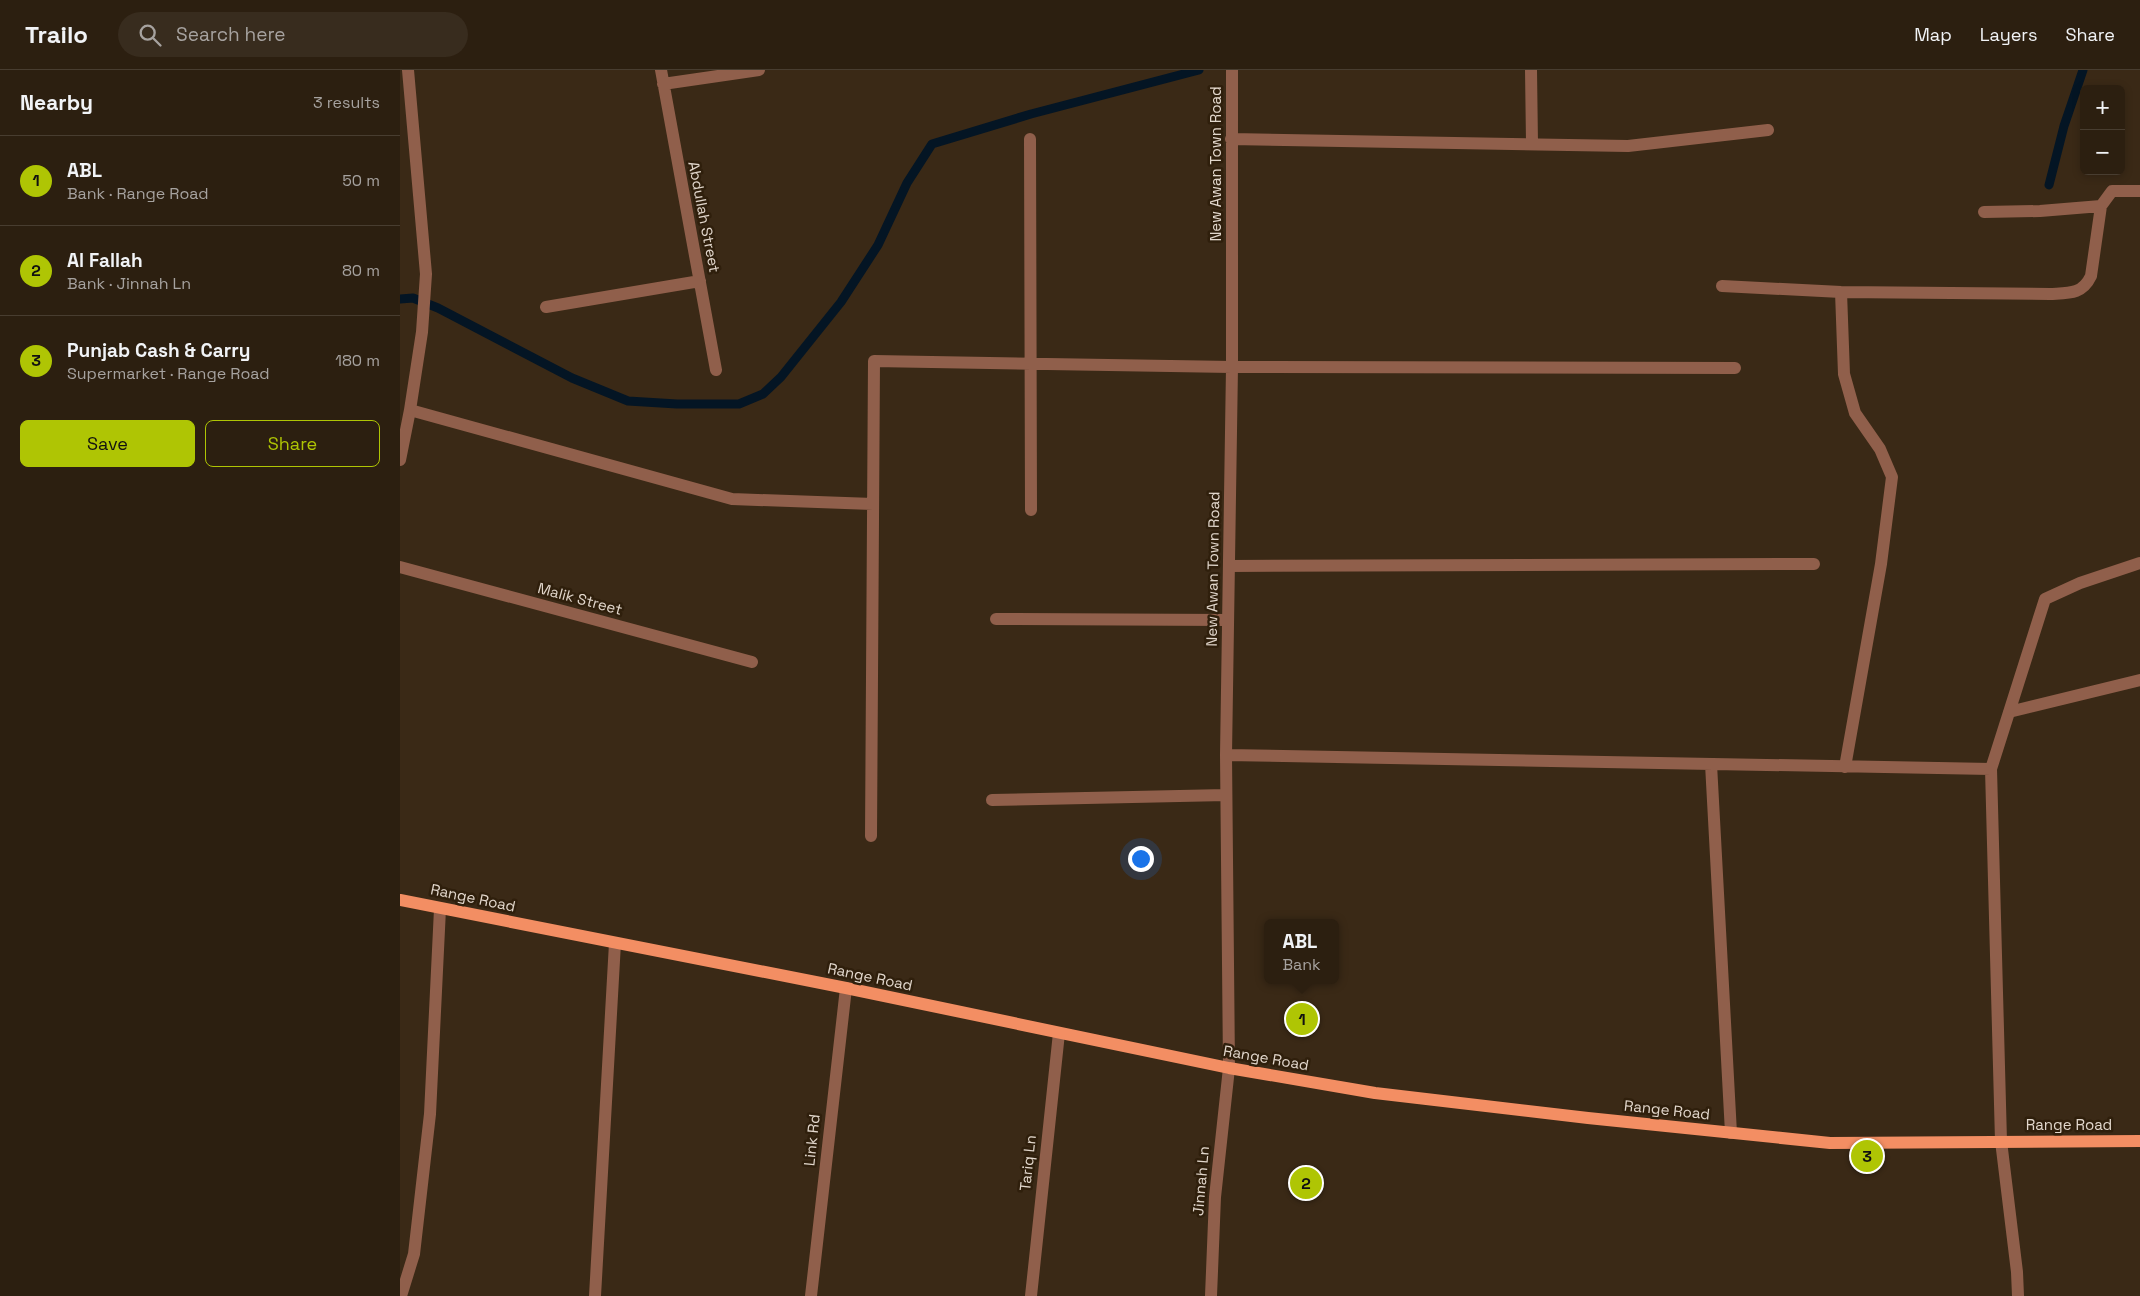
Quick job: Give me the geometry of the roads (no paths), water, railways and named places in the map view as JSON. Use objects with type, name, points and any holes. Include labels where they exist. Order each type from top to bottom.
[{"type":"main road","name":"Range Road","points":[[400,900],[846,988],[1229,1068],[1385,1094],[1588,1118],[1830,1143],[2140,1141]]},
{"type":"street","points":[[400,71],[407,70],[426,274],[422,332],[400,460]]},
{"type":"street","name":"Abdullah Street","points":[[662,70],[716,370]]},
{"type":"street","points":[[663,84],[759,70]]},
{"type":"street","name":"New Awan Town Road","points":[[1229,1068],[1226,754],[1232,367],[1232,70]]},
{"type":"street","points":[[1531,70],[1532,143]]},
{"type":"street","points":[[1231,139],[1628,146],[1768,130]]},
{"type":"street","points":[[1030,139],[1031,510]]},
{"type":"street","points":[[1722,286],[1841,292],[2040,294],[2074,292],[2086,286],[2091,276],[2101,206],[2112,191],[2140,191]]},
{"type":"street","points":[[1984,212],[2040,211],[2101,206]]},
{"type":"street","points":[[546,307],[700,281]]},
{"type":"street","points":[[1841,292],[1844,374],[1855,413],[1880,449],[1892,477],[1881,564],[1845,767]]},
{"type":"street","points":[[871,836],[874,361],[1232,367],[1735,368]]},
{"type":"street","points":[[410,410],[732,499],[873,504]]},
{"type":"street","points":[[2018,1296],[2017,1272],[2001,1141],[1991,769],[2045,599],[2080,583],[2140,563]]},
{"type":"street","points":[[1229,566],[1814,564]]},
{"type":"street","name":"Malik Street","points":[[400,567],[752,662]]},
{"type":"street","points":[[996,619],[1228,620]]},
{"type":"street","points":[[2009,712],[2140,680]]},
{"type":"street","points":[[1226,754],[1991,769]]},
{"type":"street","points":[[1711,764],[1731,1133]]},
{"type":"street","points":[[992,800],[1226,795]]},
{"type":"street","points":[[401,1296],[414,1254],[430,1114],[440,909]]},
{"type":"street","points":[[595,1296],[615,943]]},
{"type":"street","name":"Link Rd","points":[[811,1296],[846,988]]},
{"type":"street","name":"Tariq Ln","points":[[1030,1296],[1059,1033]]},
{"type":"street","name":"Jinnah Ln","points":[[1211,1296],[1215,1197],[1229,1068]]},
{"type":"waterway","points":[[400,299],[413,298],[438,308],[572,378],[628,401],[677,404],[739,404],[763,394],[781,377],[841,302],[878,245],[907,183],[932,144],[1031,114],[1199,70]]},
{"type":"waterway","points":[[2049,185],[2064,126],[2083,70]]},
{"type":"place","name":"ABL","points":[[1302,1019]]},
{"type":"place","name":"Punjab Cash & Carry","points":[[1867,1156]]},
{"type":"place","name":"Al Fallah","points":[[1306,1183]]}]
